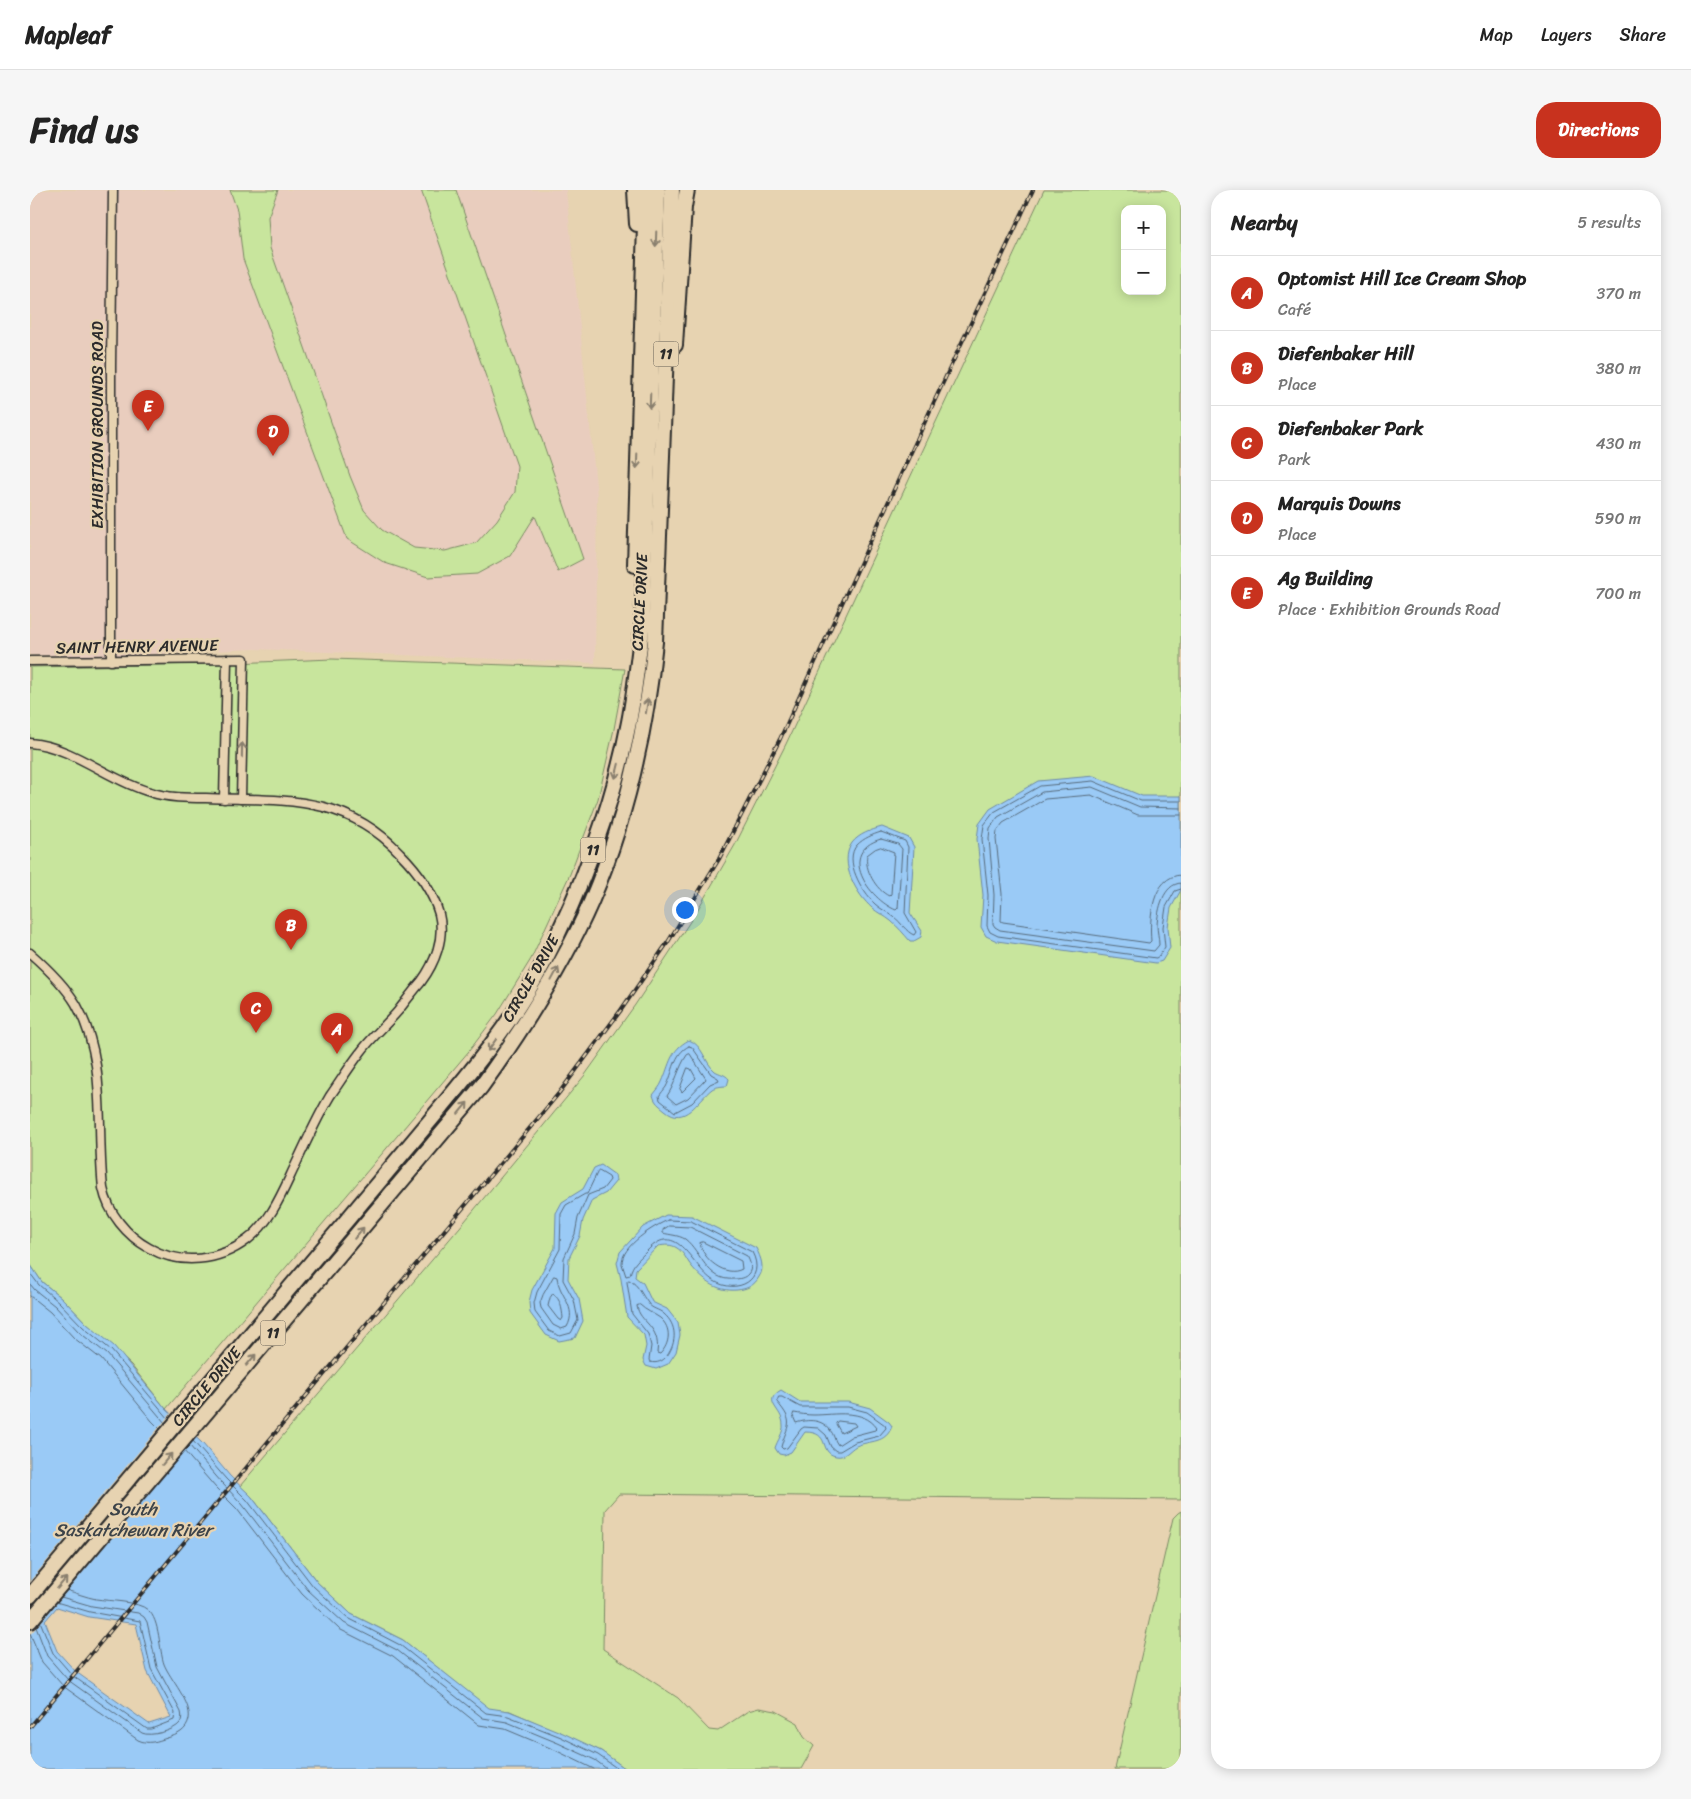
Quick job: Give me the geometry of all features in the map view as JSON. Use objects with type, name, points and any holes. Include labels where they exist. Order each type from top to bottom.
[{"type":"highway","points":[[635,190],[637,349],[640,378]]},
{"type":"highway","points":[[622,750],[621,735],[630,677],[634,634],[636,500],[646,190]]},
{"type":"highway","name":"CIRCLE DRIVE","points":[[30,1596],[492,1046],[527,993],[560,928],[596,841],[622,750],[629,724],[642,629],[658,190]]},
{"type":"highway","name":"CIRCLE DRIVE","points":[[30,1621],[481,1087],[532,1013],[566,954],[591,903],[617,834],[630,786],[645,722],[656,642],[672,190]]},
{"type":"highway","points":[[660,518],[665,505],[684,207],[687,190]]},
{"type":"street","name":"EXHIBITION GROUNDS ROAD","points":[[111,661],[111,356],[114,190]]},
{"type":"street","points":[[224,799],[226,659]]},
{"type":"street","name":"SAINT HENRY AVENUE","points":[[30,661],[244,659],[241,799]]},
{"type":"street","points":[[30,742],[63,751],[149,792],[173,797],[280,800],[328,807],[359,821],[378,832],[411,863],[424,880],[439,916],[440,935],[438,952],[429,972],[400,1008],[360,1052],[329,1098],[273,1210],[248,1240],[214,1257],[200,1259],[173,1257],[158,1253],[147,1247],[125,1230],[109,1206],[104,1188],[99,1084],[88,1032],[75,1003],[58,979],[30,953]]},
{"type":"shaded area","points":[[30,190],[566,190],[597,495],[595,663],[254,649],[134,655],[30,655]]},
{"type":"green space","points":[[230,190],[278,190],[268,217],[270,248],[350,476],[364,510],[382,530],[414,548],[445,551],[476,543],[497,520],[515,492],[517,466],[421,190],[456,190],[583,559],[558,572],[535,516],[510,556],[477,574],[428,577],[385,563],[347,539],[243,259],[237,210]]},
{"type":"green space","points":[[1044,190],[1181,190],[1181,1500],[619,1494],[605,1510],[603,1649],[678,1698],[709,1730],[718,1731],[748,1711],[759,1708],[776,1711],[798,1723],[804,1737],[814,1746],[801,1769],[626,1769],[601,1751],[510,1711],[489,1709],[403,1640],[351,1614],[317,1582],[251,1496],[240,1486],[460,1227],[585,1075],[635,1005],[695,914],[735,845],[786,744]]},
{"type":"green space","points":[[332,659],[625,669],[598,799],[570,874],[531,959],[497,1014],[469,1051],[166,1409],[131,1365],[62,1298],[42,1282],[30,1264],[30,667],[211,664]]},
{"type":"green space","points":[[1181,1511],[1181,1769],[1115,1769],[1173,1518]]},
{"type":"water","points":[[1094,776],[1142,796],[1181,796],[1181,890],[1171,908],[1168,927],[1170,948],[1162,961],[1156,963],[997,941],[986,936],[981,927],[983,895],[977,839],[979,824],[990,809],[1038,781]]},
{"type":"water","points":[[882,827],[909,838],[914,847],[910,913],[922,931],[921,937],[914,941],[910,941],[899,928],[866,902],[855,887],[848,869],[848,851],[852,843],[862,835]]},
{"type":"water","points":[[689,1040],[694,1042],[715,1071],[729,1079],[727,1086],[712,1089],[690,1110],[679,1116],[665,1110],[658,1104],[653,1095],[661,1084],[674,1053]]},
{"type":"water","points":[[601,1165],[615,1175],[616,1181],[606,1193],[592,1200],[583,1220],[580,1236],[569,1258],[568,1279],[579,1299],[583,1321],[575,1338],[559,1341],[546,1335],[530,1313],[529,1302],[532,1290],[555,1248],[556,1213],[562,1202],[583,1189],[594,1168]]},
{"type":"water","points":[[666,1215],[692,1216],[756,1248],[762,1267],[761,1274],[755,1283],[750,1286],[737,1290],[722,1289],[704,1279],[677,1248],[670,1245],[658,1246],[636,1269],[635,1277],[643,1283],[652,1302],[667,1309],[678,1323],[680,1335],[676,1352],[668,1364],[656,1369],[646,1366],[643,1360],[646,1346],[644,1335],[627,1317],[617,1263],[620,1252],[643,1227]]},
{"type":"water","name":"South Saskatchewan River","points":[[30,1264],[42,1282],[114,1346],[166,1409],[203,1444],[230,1476],[251,1496],[317,1582],[351,1614],[403,1640],[489,1708],[509,1711],[563,1733],[601,1751],[626,1769],[30,1769]],"holes":[[[57,1607],[89,1617],[136,1624],[147,1671],[171,1717],[149,1724],[76,1672],[57,1651],[45,1621]]]},
{"type":"water","points":[[781,1390],[800,1402],[848,1402],[870,1408],[892,1426],[882,1439],[856,1446],[842,1456],[836,1456],[827,1451],[819,1435],[805,1432],[791,1452],[784,1455],[779,1454],[775,1448],[783,1425],[773,1398]]},
{"type":"pier","points":[[172,1412],[198,1435],[30,1635],[30,1581]]},
{"type":"railway","points":[[30,1727],[559,1093],[621,1010],[668,942],[719,859],[780,739],[1033,190]]},
{"type":"place","name":"Ag Building","points":[[148,431]]},
{"type":"place","name":"Marquis Downs","points":[[273,456]]},
{"type":"place","name":"Diefenbaker Hill","points":[[291,950]]},
{"type":"place","name":"Diefenbaker Park","points":[[256,1033]]},
{"type":"place","name":"Optomist Hill Ice Cream Shop","points":[[337,1054]]}]
